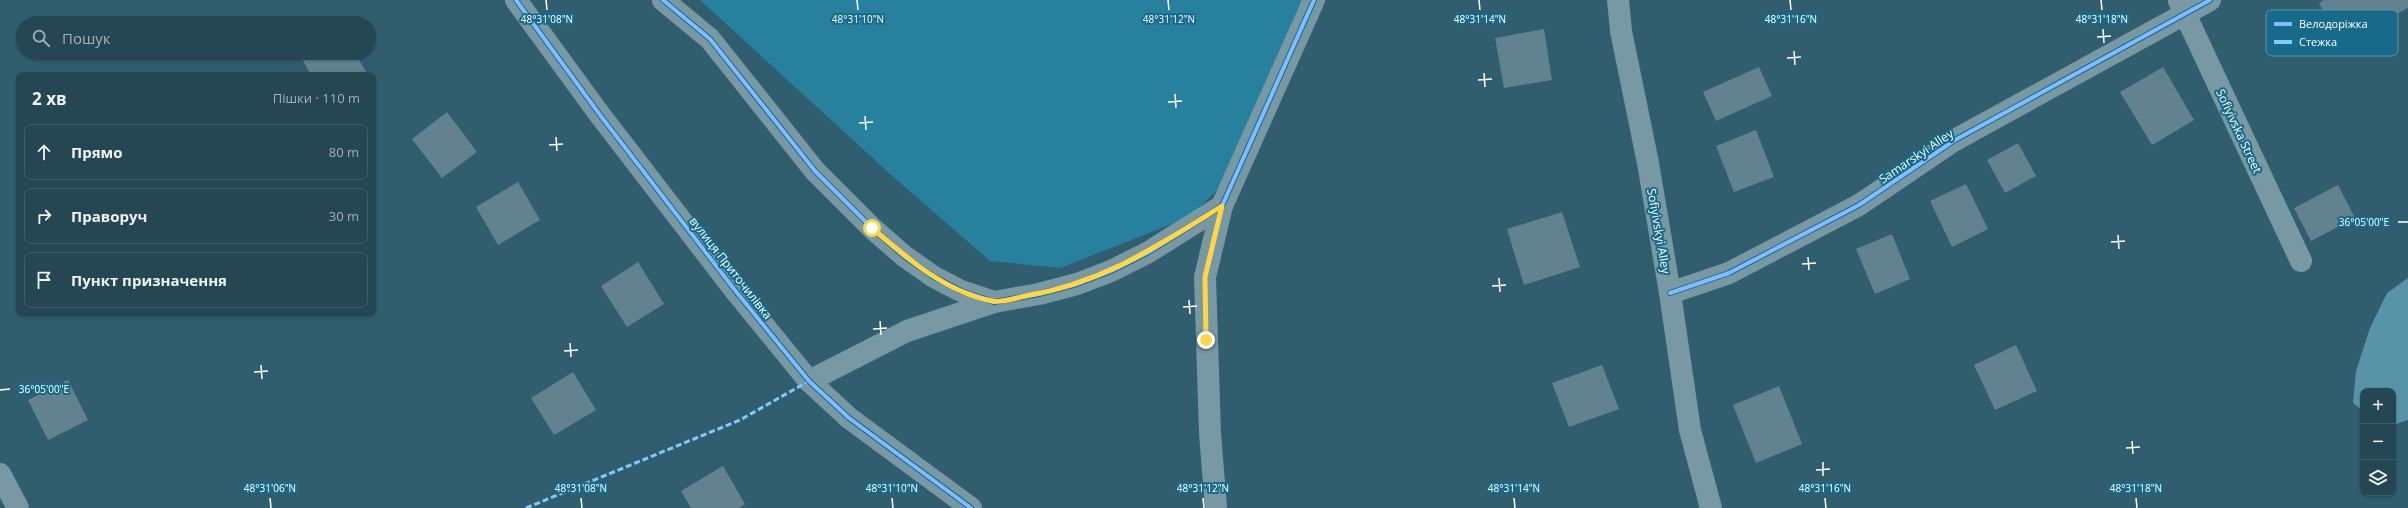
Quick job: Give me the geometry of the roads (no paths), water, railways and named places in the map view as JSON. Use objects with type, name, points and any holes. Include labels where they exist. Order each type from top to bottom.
[{"type":"street","name":"вулиця Приточилівка","points":[[516,0],[600,115],[729,282],[809,380],[849,418],[971,508]]},
{"type":"street","points":[[663,0],[710,39],[815,171],[872,228],[904,256],[934,277],[961,291],[994,302]]},
{"type":"street","points":[[1216,508],[1210,433],[1205,277],[1222,206],[1314,0]]},
{"type":"street","name":"Sofiyivskyi Alley","points":[[1618,0],[1621,31],[1648,163],[1670,293],[1690,430],[1711,508]]},
{"type":"street","name":"Samarskyi Alley","points":[[1670,293],[1729,273],[1859,205],[1904,176],[1955,140],[2182,7],[2210,0]]},
{"type":"street","name":"Sofiyivska Street","points":[[2182,7],[2300,261]]},
{"type":"street","points":[[809,380],[907,331],[994,302],[1039,294],[1077,284],[1112,271],[1147,253],[1222,206]]},
{"type":"street","points":[[0,474],[18,508]]}]
